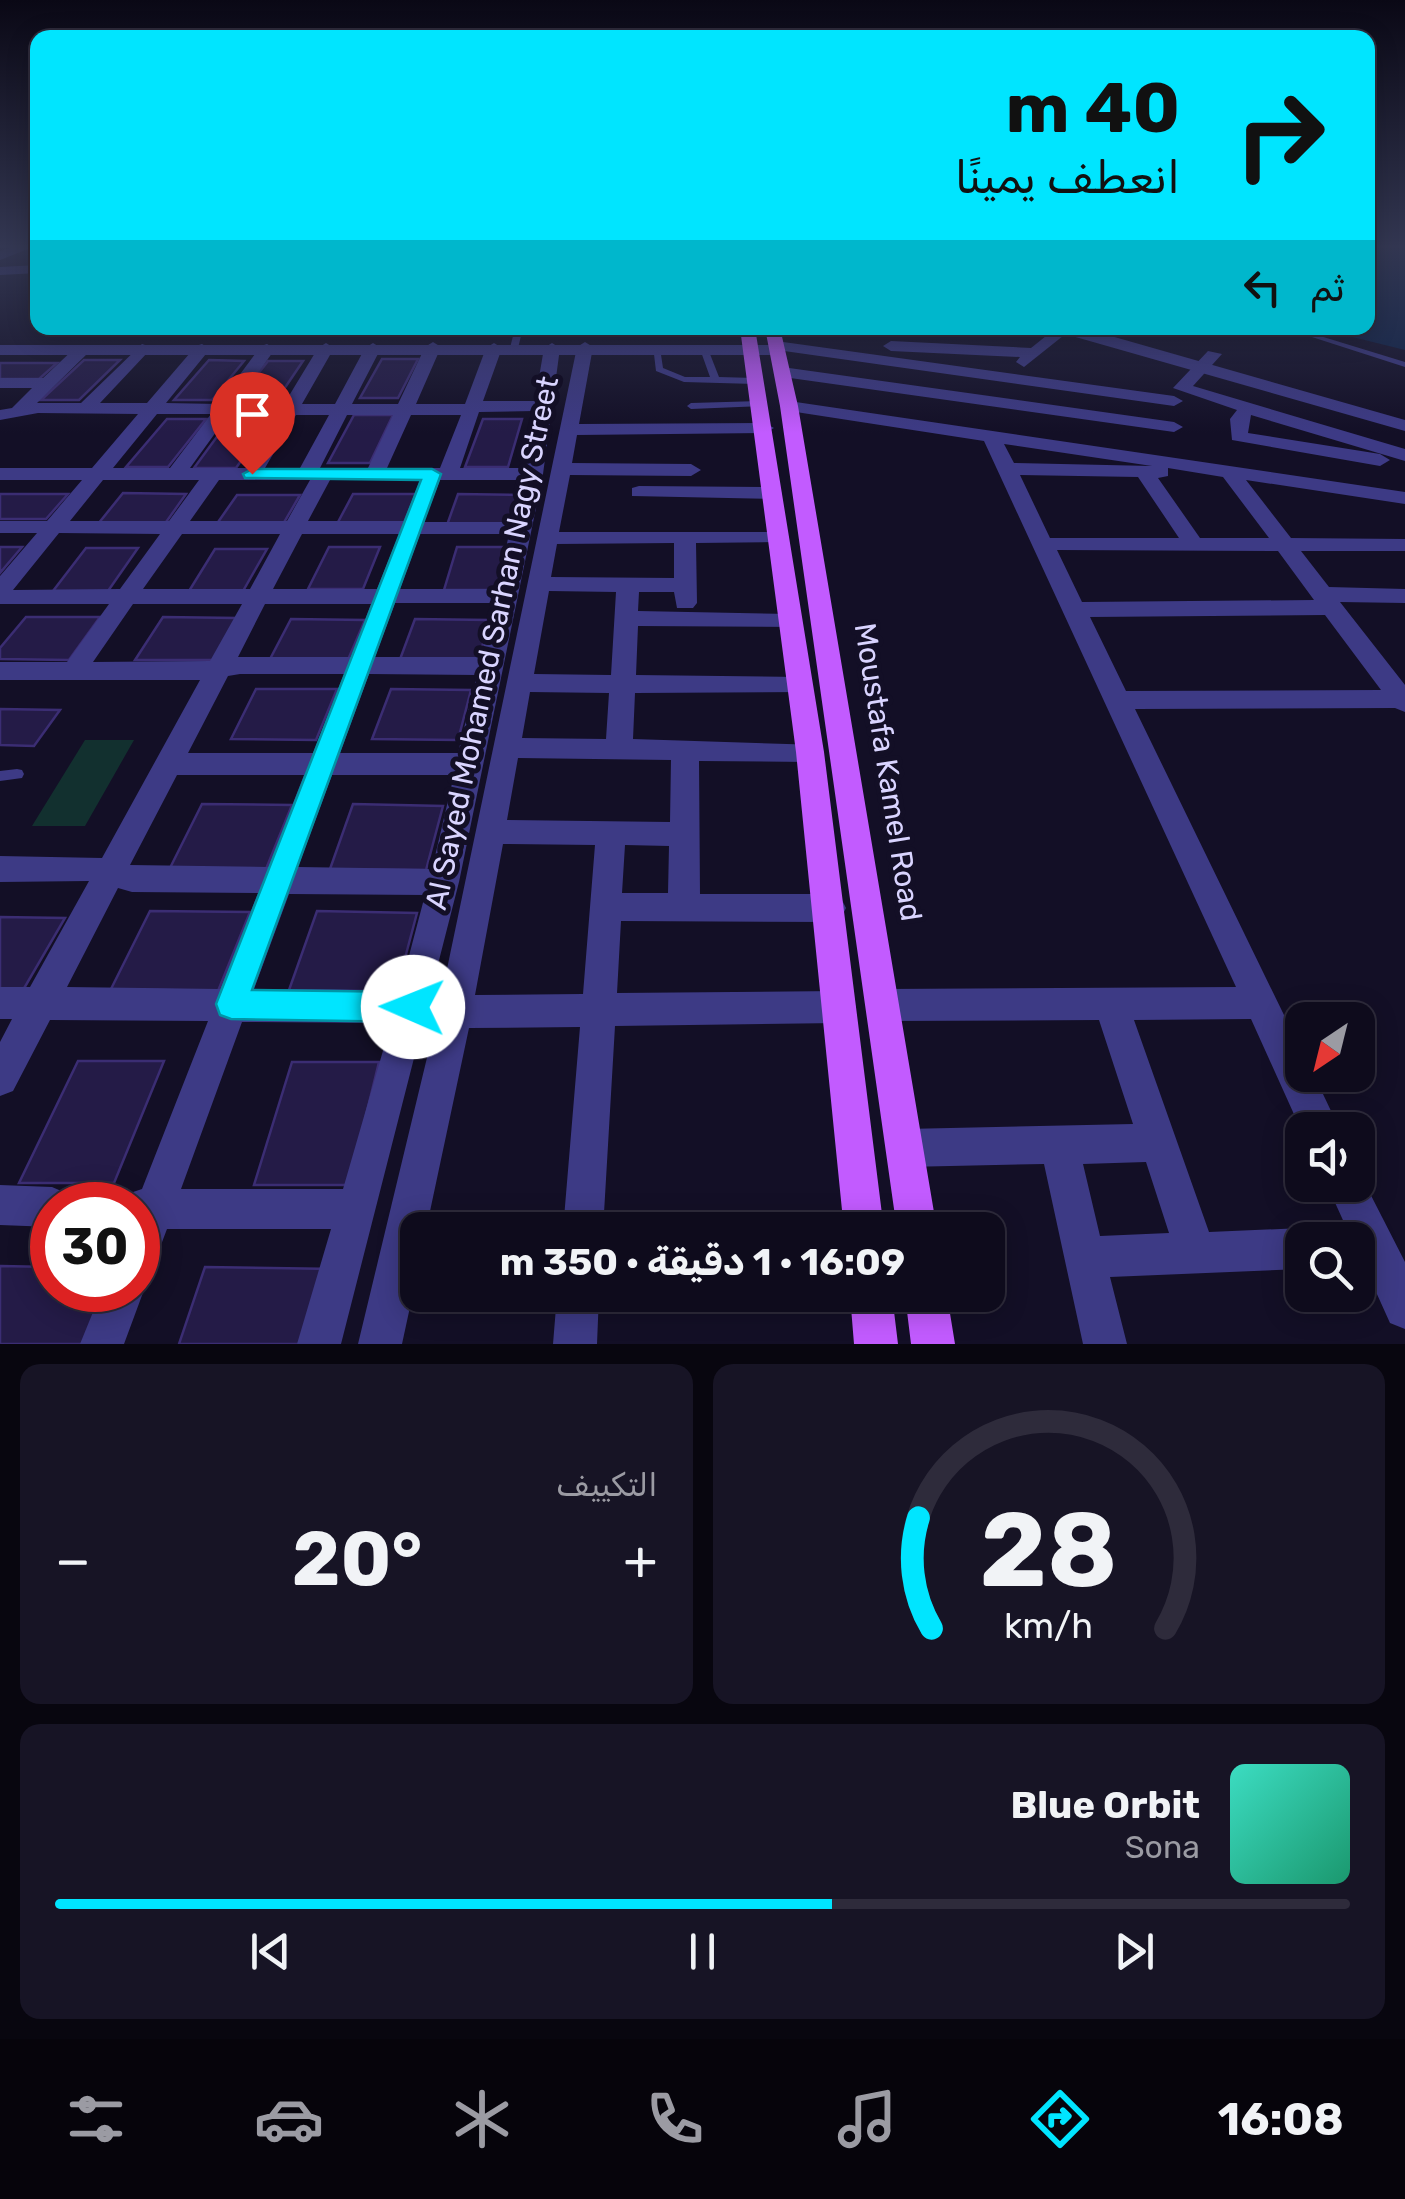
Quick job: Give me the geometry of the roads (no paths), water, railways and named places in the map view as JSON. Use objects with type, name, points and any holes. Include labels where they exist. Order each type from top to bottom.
[{"type":"main road","name":"Moustafa Kamel Road","points":[[766,363],[789,406],[914,1212]]},
{"type":"main road","points":[[766,363],[776,536],[830,908],[862,1212]]},
{"type":"main road","points":[[873,1312],[876,1344]]},
{"type":"main road","points":[[928,1312],[933,1344]]},
{"type":"street","points":[[0,350],[329,337],[543,335]]},
{"type":"street","points":[[989,401],[992,389],[1004,376],[1056,335]]},
{"type":"street","points":[[1096,335],[1405,410]]},
{"type":"street","points":[[1139,335],[1405,426]]},
{"type":"street","points":[[0,339],[142,350],[267,348],[329,337],[373,348],[431,336],[494,348],[517,336]]},
{"type":"street","points":[[375,474],[431,336]]},
{"type":"street","points":[[517,336],[566,360],[656,348],[704,349],[989,401],[1174,427]]},
{"type":"street","points":[[252,474],[329,337]]},
{"type":"street","points":[[0,428],[8,414],[98,346]]},
{"type":"street","points":[[176,474],[267,348]]},
{"type":"street","points":[[0,1078],[294,528],[342,408],[373,348]]},
{"type":"street","points":[[157,1182],[231,1004],[412,528],[472,408],[494,348]]},
{"type":"street","points":[[2,588],[202,349]]},
{"type":"street","points":[[86,408],[142,350]]},
{"type":"street","points":[[570,430],[691,429],[766,363],[1036,352]]},
{"type":"street","name":"Al Sayed Mohamed Sarhan Nagy Street","points":[[319,1344],[413,1007],[507,596],[535,533],[548,472],[544,406],[566,360]]},
{"type":"street","name":"Al Sayed Mohamed Sarhan Nagy Street","points":[[548,472],[570,430],[566,360]]},
{"type":"street","points":[[1179,467],[1174,427],[1178,394],[1208,360]]},
{"type":"street","points":[[766,363],[1004,376],[1178,394],[1248,407],[1405,455]]},
{"type":"street","points":[[0,384],[47,383]]},
{"type":"street","points":[[8,414],[86,408],[544,406]]},
{"type":"street","points":[[789,406],[1179,467],[1228,470],[1396,496],[1405,513]]},
{"type":"street","points":[[1248,407],[1239,419],[1239,436],[1244,438],[1405,464]]},
{"type":"street","points":[[691,429],[692,493]]},
{"type":"street","points":[[991,435],[1312,1112]]},
{"type":"street","points":[[1007,469],[1145,473],[1179,467]]},
{"type":"street","points":[[638,515],[641,470]]},
{"type":"street","points":[[0,474],[691,470]]},
{"type":"street","points":[[1228,470],[1404,700]]},
{"type":"street","points":[[1145,473],[1194,545]]},
{"type":"street","points":[[74,671],[213,474]]},
{"type":"street","points":[[0,527],[412,528],[535,533],[638,515],[692,493],[772,494]]},
{"type":"street","points":[[638,515],[685,538],[776,536]]},
{"type":"street","name":"Al Sayed Mohamed Sarhan Nagy Street","points":[[416,1212],[540,584],[535,533]]},
{"type":"street","points":[[685,538],[685,619]]},
{"type":"street","points":[[1043,544],[1405,545]]},
{"type":"street","points":[[540,584],[685,585]]},
{"type":"street","points":[[619,750],[628,584]]},
{"type":"street","points":[[2,588],[127,596],[507,596]]},
{"type":"street","points":[[1074,610],[1405,596]]},
{"type":"street","points":[[626,618],[790,622]]},
{"type":"street","points":[[0,671],[240,665],[491,666]]},
{"type":"street","points":[[519,683],[800,686]]},
{"type":"street","points":[[1116,700],[1404,700]]},
{"type":"street","points":[[505,748],[810,752]]},
{"type":"street","points":[[684,752],[684,907]]},
{"type":"street","points":[[168,764],[470,764]]},
{"type":"street","points":[[490,832],[684,834]]},
{"type":"street","points":[[584,1212],[611,834]]},
{"type":"street","points":[[0,869],[92,868],[132,879],[444,882]]},
{"type":"street","points":[[605,907],[830,908]]},
{"type":"street","points":[[0,1002],[413,1007]]},
{"type":"street","points":[[884,1005],[1260,1003]]},
{"type":"street","points":[[1111,1004],[1196,1253]]},
{"type":"street","points":[[455,1012],[838,1007]]},
{"type":"street","points":[[905,1148],[1159,1143]]},
{"type":"street","points":[[1059,1145],[1105,1344]]},
{"type":"street","points":[[0,1206],[30,1207]]},
{"type":"street","points":[[160,1209],[357,1209]]},
{"type":"street","points":[[1085,1257],[1285,1249]]},
{"type":"street","points":[[1375,1260],[1405,1308]]},
{"type":"street","name":"Al Sayed Mohamed Sarhan Nagy Street","points":[[380,1344],[400,1277]]},
{"type":"street","points":[[102,1344],[114,1312]]},
{"type":"street","points":[[575,1344],[577,1312]]},
{"type":"lane","points":[[1310,335],[1405,365]]},
{"type":"lane","points":[[656,348],[659,369],[684,379],[716,380],[766,363]]},
{"type":"lane","points":[[704,349],[716,380]]},
{"type":"lane","points":[[691,406],[766,363]]},
{"type":"lane","points":[[0,776],[17,774]]},
{"type":"water","points":[[1375,308],[1405,308],[1405,350],[1344,335],[1375,335]]}]
